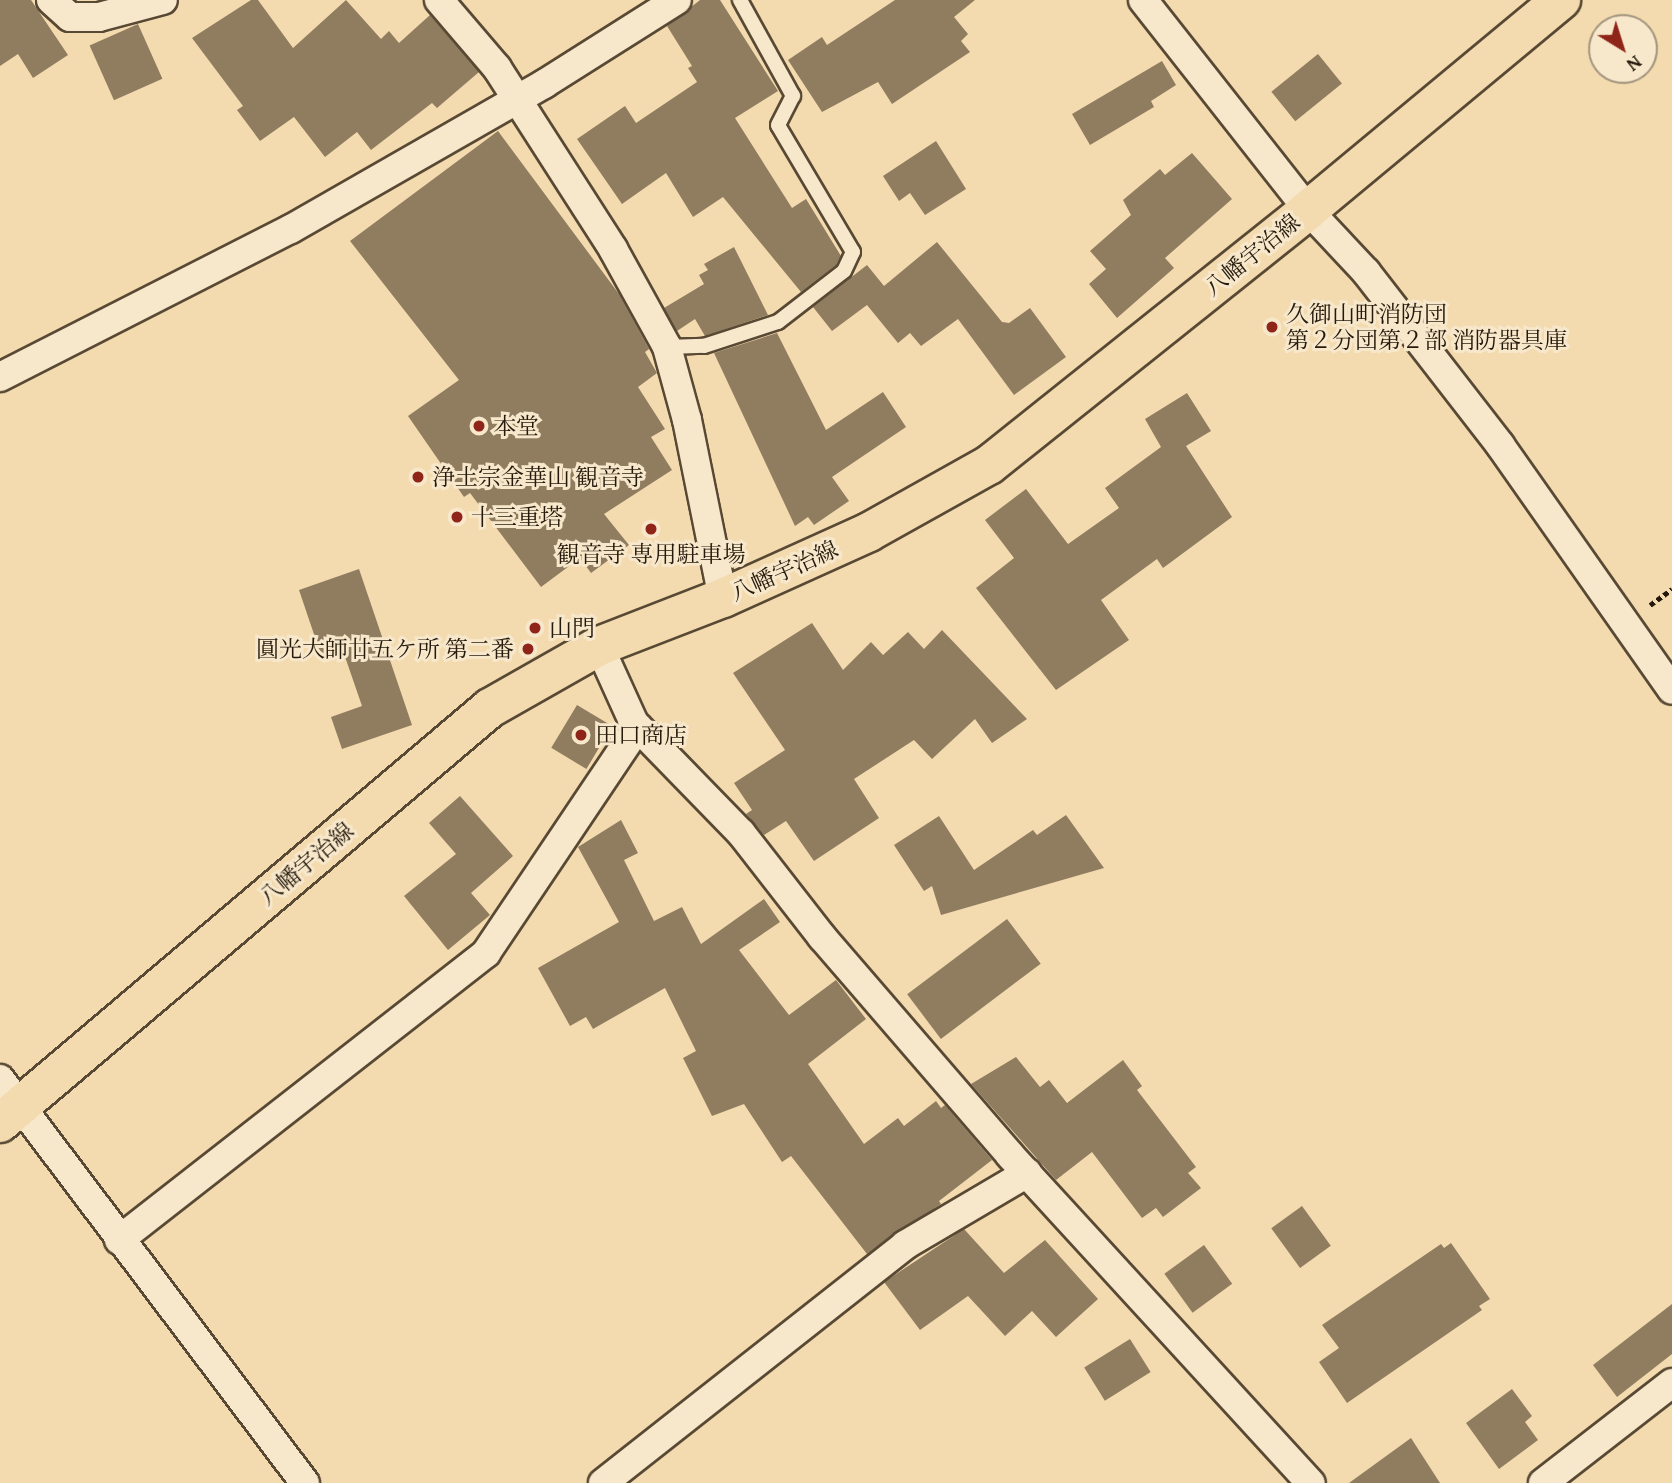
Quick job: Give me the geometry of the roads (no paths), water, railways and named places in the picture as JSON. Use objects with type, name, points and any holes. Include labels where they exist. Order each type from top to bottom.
[{"type":"main road","name":"八幡宇治線","points":[[7,1103],[490,708],[599,646],[723,598],[869,532],[989,465],[1308,210],[1561,0]]},
{"type":"street","points":[[51,0],[70,17],[99,17],[163,0]]},
{"type":"street","points":[[439,0],[497,68],[514,99],[613,249],[667,347],[687,420],[723,598]]},
{"type":"street","points":[[0,377],[291,229],[677,0]]},
{"type":"street","points":[[1143,0],[1308,210],[1366,272],[1500,445],[1672,691]]},
{"type":"street","points":[[599,646],[638,727],[741,833],[822,937],[1027,1173],[1311,1483]]},
{"type":"street","points":[[119,1240],[486,953],[638,727]]},
{"type":"street","points":[[7,1103],[119,1240],[305,1483]]},
{"type":"street","points":[[603,1483],[905,1245],[1027,1173]]},
{"type":"street","points":[[1543,1483],[1672,1383]]},
{"type":"lane","points":[[667,347],[704,346],[778,322],[844,271],[853,252],[778,125],[793,96],[740,0]]},
{"type":"place","name":"久御山町消防団 第２分団第２部 消防器具庫","points":[[1272,327]]},
{"type":"place","name":"本堂","points":[[479,426]]},
{"type":"place","name":"浄土宗金華山 観音寺","points":[[418,477]]},
{"type":"place","name":"十三重塔","points":[[457,517]]},
{"type":"place","name":"観音寺 専用駐車場","points":[[651,529]]},
{"type":"place","name":"山門","points":[[535,628]]},
{"type":"place","name":"圓光大師廿五ケ所 第二番","points":[[528,649]]},
{"type":"place","name":"田口商店","points":[[581,735]]}]
